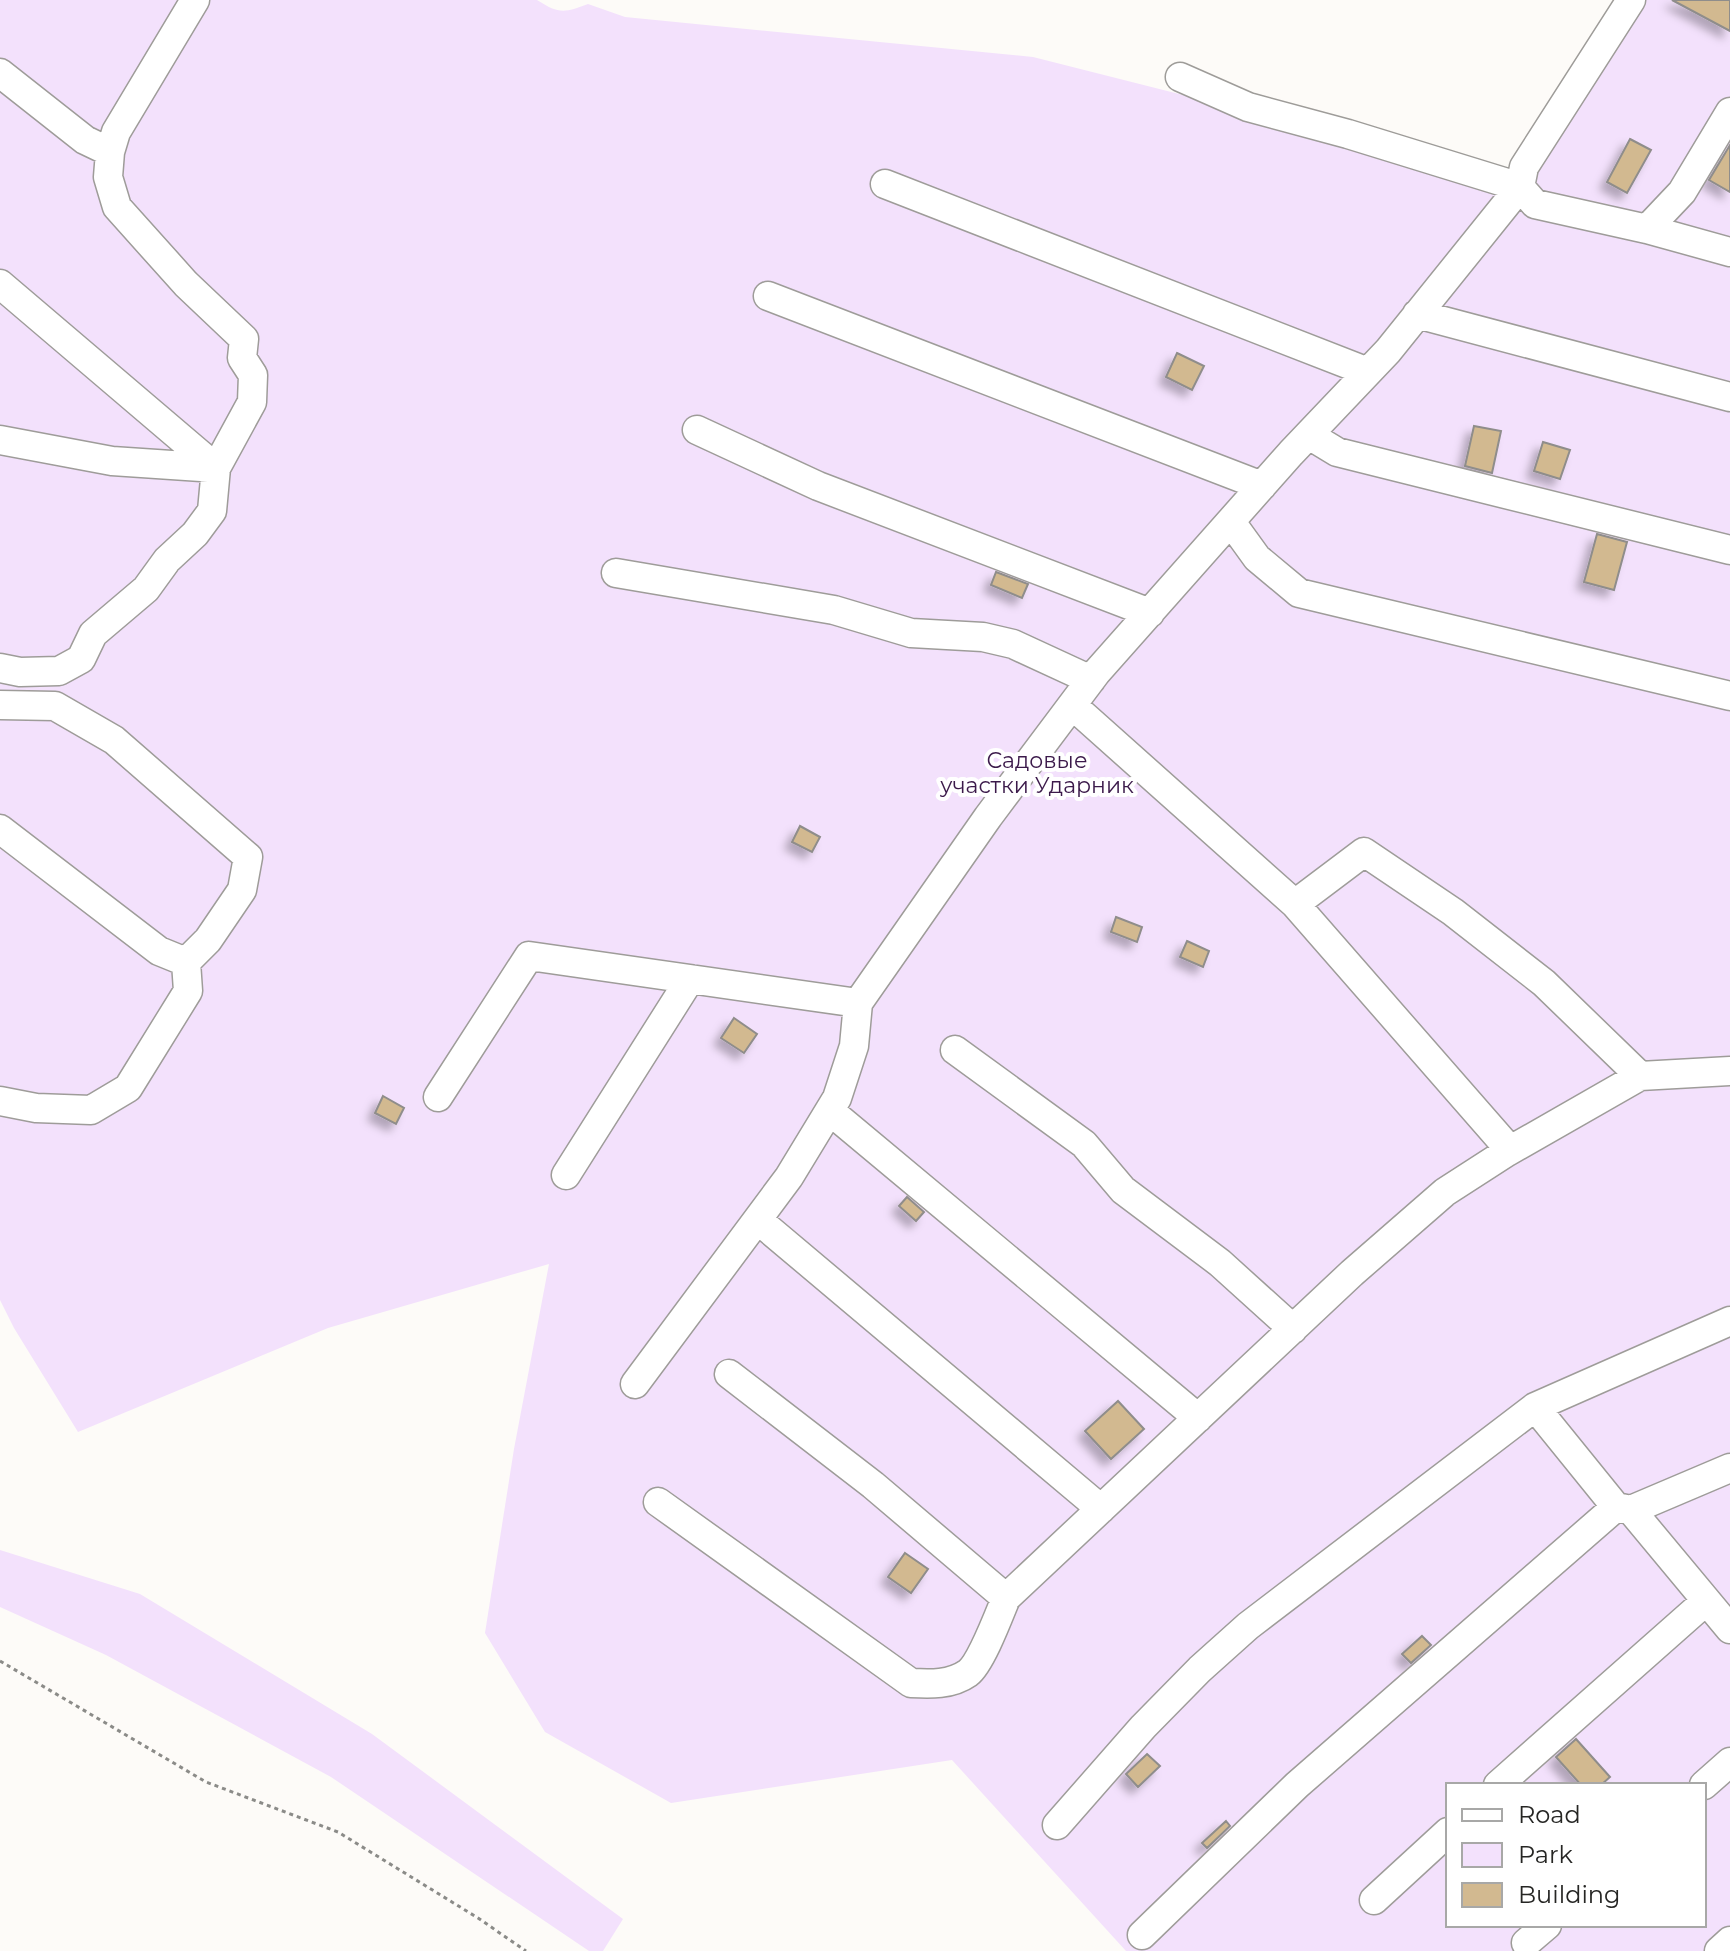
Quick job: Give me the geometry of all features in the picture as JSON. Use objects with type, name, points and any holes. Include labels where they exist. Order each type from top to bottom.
[{"type":"lane","points":[[0,668],[20,672],[59,671],[81,659],[93,634],[146,589],[167,560],[195,534],[212,511],[216,468],[252,402],[253,375],[242,358],[244,339],[186,284],[117,207],[108,177],[110,152],[116,132],[195,0]]},
{"type":"lane","points":[[635,1384],[789,1177],[837,1098],[854,1046],[858,1003],[988,817],[1091,680],[1262,486],[1368,372],[1520,187],[1524,167],[1631,0]]},
{"type":"lane","points":[[0,73],[85,140],[110,152]]},
{"type":"lane","points":[[1180,77],[1248,107],[1520,187],[1535,204],[1647,229],[1730,252]]},
{"type":"lane","points":[[1647,229],[1682,192],[1730,112]]},
{"type":"lane","points":[[885,184],[1368,372]]},
{"type":"lane","points":[[0,284],[216,468]]},
{"type":"lane","points":[[768,296],[1262,486]]},
{"type":"lane","points":[[1417,314],[1730,397]]},
{"type":"lane","points":[[697,430],[818,486],[1150,613]]},
{"type":"lane","points":[[1309,435],[1337,452],[1730,550]]},
{"type":"lane","points":[[0,440],[112,461],[216,468]]},
{"type":"lane","points":[[1231,522],[1257,558],[1299,593],[1730,696]]},
{"type":"lane","points":[[616,573],[834,610],[911,633],[983,637],[1013,644],[1091,680]]},
{"type":"lane","points":[[0,705],[55,706],[114,740],[248,857],[242,890],[208,940],[186,962],[188,991],[128,1088],[91,1110],[36,1108],[0,1101]]},
{"type":"lane","points":[[1072,705],[1295,904],[1510,1150]]},
{"type":"lane","points":[[0,829],[159,951],[186,962]]},
{"type":"lane","points":[[1295,904],[1364,852],[1453,912],[1544,983],[1640,1076]]},
{"type":"lane","points":[[438,1097],[529,956],[858,1003]]},
{"type":"lane","points":[[566,1175],[690,979]]},
{"type":"lane","points":[[955,1050],[1084,1144],[1123,1190],[1220,1263],[1293,1329]]},
{"type":"lane","points":[[658,1502],[911,1683],[939,1684],[969,1672],[991,1634],[1006,1598],[1293,1329],[1445,1192],[1510,1150],[1640,1076],[1730,1071]]},
{"type":"lane","points":[[830,1111],[1198,1418]]},
{"type":"lane","points":[[758,1220],[1101,1509]]},
{"type":"lane","points":[[1057,1825],[1143,1727],[1248,1626],[1535,1407],[1730,1321]]},
{"type":"lane","points":[[729,1374],[873,1485],[1006,1598]]},
{"type":"lane","points":[[1501,1783],[1722,1616],[1535,1407]]},
{"type":"lane","points":[[1142,1935],[1297,1785],[1624,1509],[1730,1468]]},
{"type":"lane","points":[[1706,1783],[1730,1762]]},
{"type":"lane","points":[[1374,1900],[1446,1834]]},
{"type":"lane","points":[[1719,1951],[1730,1941]]},
{"type":"path","points":[[0,1661],[206,1782],[338,1832],[526,1951]]},
{"type":"green space","name":"Садовые участки Ударник","points":[[0,0],[537,0],[562,11],[588,4],[625,17],[1033,57],[1266,116],[1516,190],[1639,0],[1730,0],[1730,1951],[1126,1951],[952,1760],[671,1803],[545,1732],[485,1633],[514,1449],[549,1264],[328,1328],[78,1432],[0,1300]]},
{"type":"green space","points":[[0,1550],[140,1594],[372,1734],[623,1919],[603,1951],[589,1951],[331,1777],[106,1655],[0,1607]]},
{"type":"building","points":[[1672,0],[1730,0],[1730,31]]},
{"type":"building","points":[[1630,139],[1651,150],[1627,193],[1607,182]]},
{"type":"building","points":[[1730,145],[1730,192],[1709,180]]},
{"type":"building","points":[[1177,353],[1204,366],[1192,390],[1166,377]]},
{"type":"building","points":[[1474,426],[1501,431],[1492,473],[1465,466]]},
{"type":"building","points":[[1543,442],[1570,450],[1560,479],[1534,471]]},
{"type":"building","points":[[1597,534],[1627,542],[1614,590],[1584,582]]},
{"type":"building","points":[[996,572],[1028,584],[1022,598],[991,585]]},
{"type":"building","points":[[800,826],[820,837],[812,852],[792,842]]},
{"type":"building","points":[[1116,917],[1142,927],[1137,942],[1111,932]]},
{"type":"building","points":[[1187,941],[1209,951],[1203,967],[1180,957]]},
{"type":"building","points":[[734,1018],[757,1034],[744,1053],[721,1038]]},
{"type":"building","points":[[383,1096],[404,1108],[396,1124],[375,1113]]},
{"type":"building","points":[[907,1197],[924,1212],[916,1221],[899,1206]]},
{"type":"building","points":[[1118,1401],[1144,1429],[1111,1459],[1085,1431]]},
{"type":"building","points":[[905,1553],[928,1569],[911,1593],[888,1577]]},
{"type":"building","points":[[1422,1636],[1431,1645],[1411,1663],[1402,1654]]},
{"type":"building","points":[[1576,1739],[1610,1777],[1603,1783],[1579,1783],[1556,1757]]},
{"type":"building","points":[[1147,1754],[1160,1766],[1138,1787],[1126,1774]]},
{"type":"building","points":[[1226,1821],[1230,1826],[1207,1848],[1202,1843]]}]
